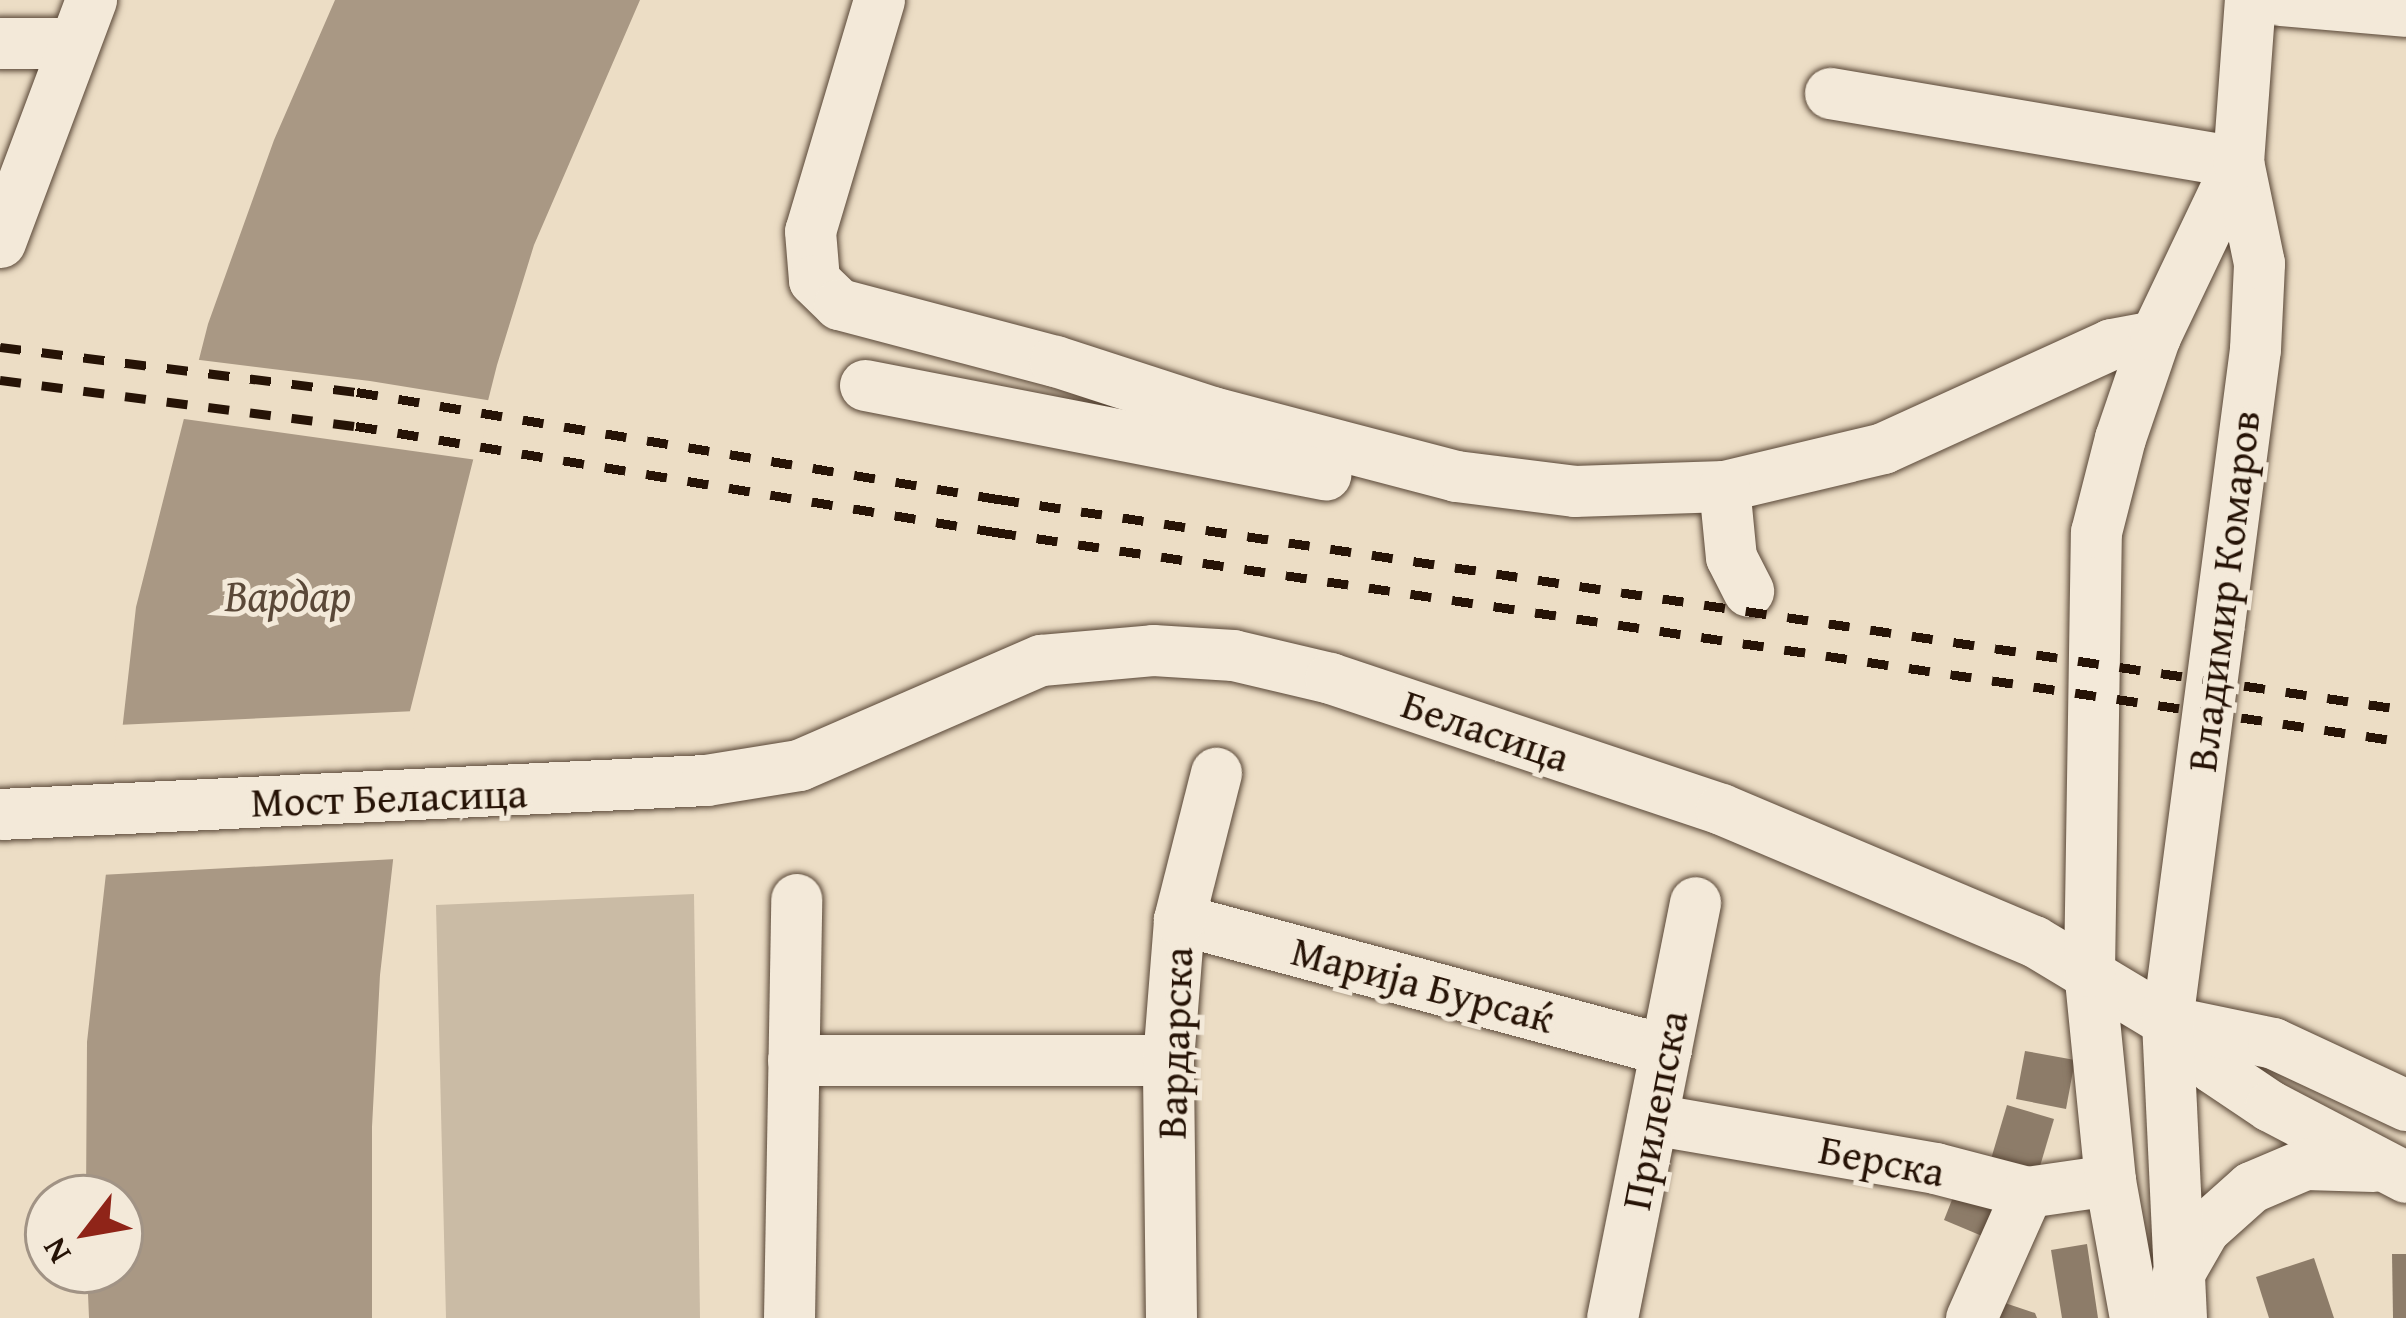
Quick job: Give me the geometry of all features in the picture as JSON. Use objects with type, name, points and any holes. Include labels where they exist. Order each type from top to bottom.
[{"type":"street","points":[[879,0],[810,231],[814,280],[839,304],[1414,465],[1574,491],[1724,485],[1883,448],[2111,344],[2155,336]]},
{"type":"street","name":"Владимир Комаров","points":[[2179,1297],[2167,1021],[2255,349],[2258,263],[2238,162],[2250,0]]},
{"type":"street","points":[[2281,0],[2406,11]]},
{"type":"street","points":[[0,43],[81,21]]},
{"type":"street","points":[[0,242],[81,21]]},
{"type":"street","points":[[1830,94],[2238,162]]},
{"type":"street","name":"Владимир Комаров","points":[[2134,1318],[2110,1180],[2089,971],[2096,532],[2120,438],[2155,336],[2238,162]]},
{"type":"street","points":[[865,385],[1382,485],[1394,483],[1414,465]]},
{"type":"street","points":[[1724,485],[1731,557],[1748,591]]},
{"type":"street","name":"Беласица","points":[[777,771],[876,735],[1041,660],[1154,650],[1233,655],[1330,678],[1721,809],[2034,940],[2167,1021],[2203,1059],[2248,1091],[2397,1172]]},
{"type":"street","name":"Мост Беласица","points":[[0,814],[665,784],[777,771]]},
{"type":"street","name":"Вардарска","points":[[1172,1318],[1168,1060],[1179,919],[1216,773]]},
{"type":"street","points":[[788,1318],[796,899]]},
{"type":"street","name":"Прилепска","points":[[1612,1318],[1695,902]]},
{"type":"street","name":"Марија Бурсаќ","points":[[1179,919],[1666,1050]]},
{"type":"street","name":"Беласица","points":[[2167,1021],[2236,1031],[2285,1047],[2406,1106]]},
{"type":"street","points":[[793,1060],[1168,1060]]},
{"type":"street","name":"Берска","points":[[1652,1119],[1935,1168],[2027,1192],[2110,1180]]},
{"type":"street","points":[[2179,1297],[2204,1229],[2251,1187],[2305,1164],[2345,1162],[2397,1172]]},
{"type":"street","points":[[1971,1318],[2027,1192]]},
{"type":"shaded area","points":[[694,894],[700,1318],[446,1318],[436,905]]},
{"type":"water","name":"Вардар","points":[[335,0],[640,0],[534,245],[497,365],[410,711],[380,975],[372,1127],[372,1318],[89,1318],[88,1294],[144,1294],[144,1174],[86,1174],[87,1042],[136,607],[208,324],[274,140]]},
{"type":"pier","points":[[192,359],[493,401],[477,460],[177,418]]},
{"type":"pier","points":[[416,711],[396,859],[100,875],[117,725]]},
{"type":"building","points":[[2025,1051],[2075,1060],[2066,1109],[2016,1099]]},
{"type":"building","points":[[2007,1105],[2054,1119],[2038,1173],[1991,1159]]},
{"type":"building","points":[[1959,1182],[2010,1203],[1994,1241],[1944,1220]]},
{"type":"building","points":[[2087,1244],[2098,1318],[2062,1318],[2051,1250]]},
{"type":"building","points":[[2392,1254],[2406,1254],[2406,1318],[2393,1318]]},
{"type":"building","points":[[2314,1258],[2334,1318],[2269,1318],[2256,1277]]},
{"type":"building","points":[[1990,1298],[2035,1313],[2037,1318],[1984,1318]]},
{"type":"railway","points":[[0,347],[357,392],[998,499],[2406,710]]},
{"type":"railway","points":[[0,380],[356,426],[995,532],[2406,742]]}]
